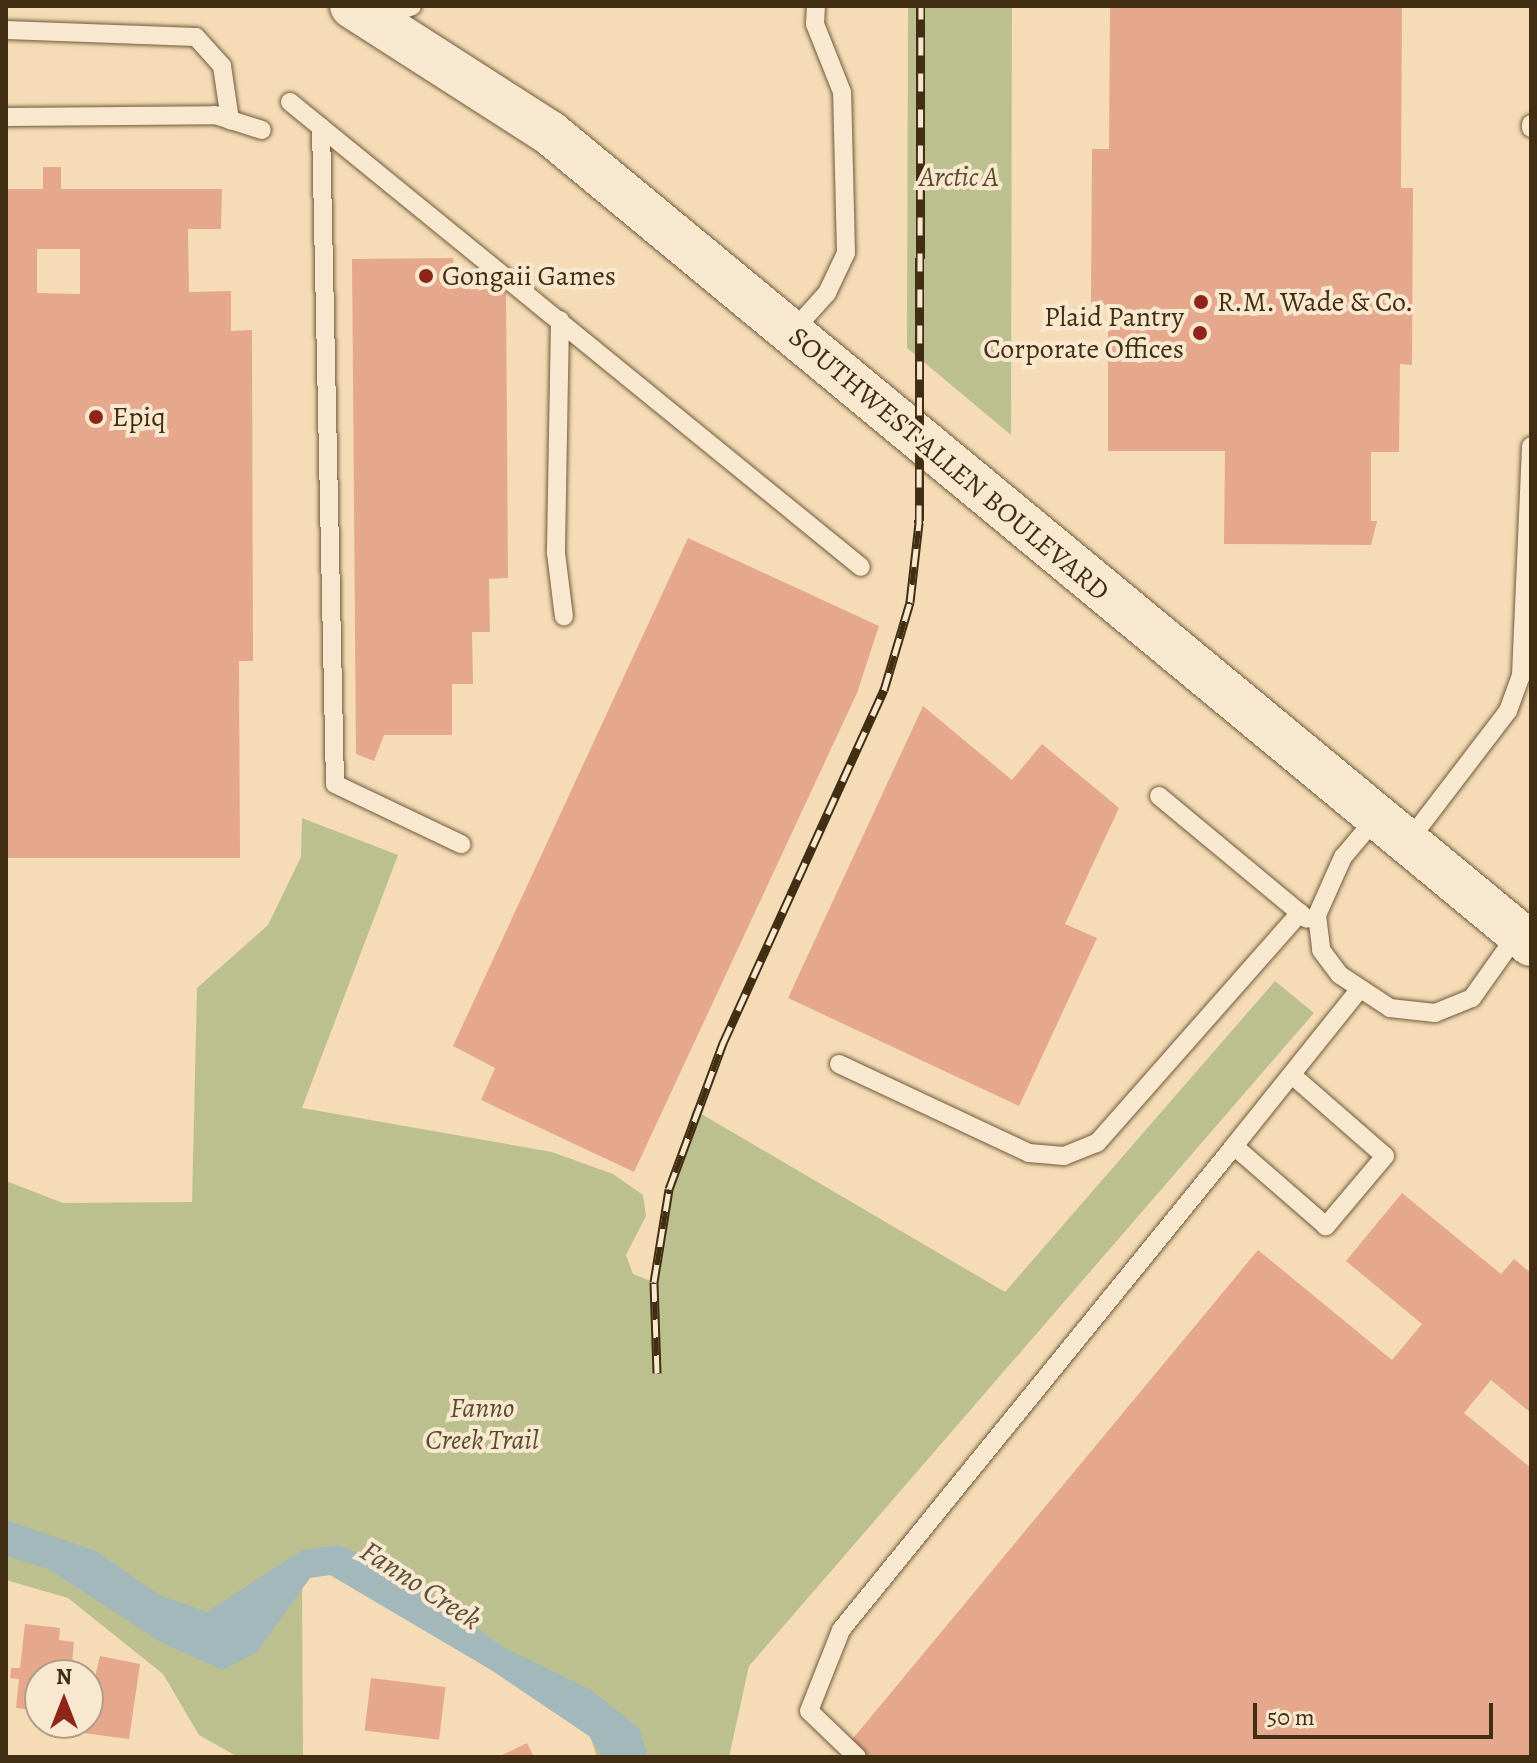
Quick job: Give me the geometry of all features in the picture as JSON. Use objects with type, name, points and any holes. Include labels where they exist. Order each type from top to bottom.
[{"type":"main road","name":"SOUTHWEST ALLEN BOULEVARD","points":[[380,10],[512,104],[1391,830],[1527,932]]},
{"type":"lane","points":[[791,333],[827,293],[846,253],[842,92],[815,24],[816,6]]},
{"type":"lane","points":[[6,30],[196,37],[222,66],[230,120]]},
{"type":"lane","points":[[290,102],[861,567]]},
{"type":"lane","points":[[6,117],[230,120],[262,130]]},
{"type":"lane","points":[[321,127],[335,784],[461,844]]},
{"type":"lane","points":[[560,320],[556,553],[564,617]]},
{"type":"lane","points":[[1317,928],[1332,875],[1391,830],[1508,711],[1521,676],[1531,446]]},
{"type":"lane","points":[[1159,796],[1317,928],[1329,963],[1359,990],[1413,1014],[1456,1007],[1486,983],[1527,932]]},
{"type":"lane","points":[[839,1064],[1029,1153],[1064,1156],[1097,1143],[1300,913]]},
{"type":"lane","points":[[857,1757],[809,1711],[841,1630],[1359,990]]},
{"type":"lane","points":[[1234,1146],[1326,1226],[1385,1156],[1292,1075]]},
{"type":"green space","name":"Arctic A","points":[[908,6],[1012,6],[1011,435],[907,348]]},
{"type":"green space","name":"Fanno Creek Trail","points":[[302,818],[398,855],[302,1108],[552,1152],[613,1174],[643,1195],[646,1216],[626,1255],[633,1274],[653,1282],[664,1205],[693,1109],[1005,1292],[1275,981],[1314,1013],[749,1666],[729,1757],[597,1757],[587,1727],[376,1571],[302,1571],[303,1757],[238,1757],[199,1735],[163,1674],[68,1598],[6,1580],[6,1181],[63,1203],[192,1202],[197,988],[268,925],[301,857]]},
{"type":"shaded area","points":[[6,1520],[96,1551],[159,1595],[207,1612],[302,1550],[339,1545],[395,1569],[503,1647],[591,1690],[639,1728],[648,1757],[603,1757],[589,1736],[491,1670],[330,1575],[310,1578],[257,1652],[222,1670],[159,1641],[48,1569],[6,1556]]},
{"type":"building","points":[[1110,6],[1402,6],[1401,188],[1413,188],[1412,365],[1400,364],[1399,452],[1371,452],[1371,521],[1377,521],[1371,545],[1224,544],[1225,451],[1108,451],[1108,305],[1091,305],[1092,149],[1109,149]]},
{"type":"building","points":[[43,167],[61,167],[61,189],[222,189],[221,229],[188,229],[189,292],[231,291],[231,331],[252,330],[253,661],[239,661],[240,858],[6,858],[6,189],[43,189]],"holes":[[[37,249],[80,249],[80,294],[37,293]]]},
{"type":"building","points":[[453,258],[454,287],[506,287],[508,578],[489,579],[490,632],[472,632],[473,684],[452,684],[452,735],[384,735],[374,761],[356,754],[352,259]]},
{"type":"building","points":[[688,538],[879,626],[857,693],[634,1172],[481,1100],[495,1068],[453,1046]]},
{"type":"building","points":[[923,706],[1012,780],[1042,744],[1119,808],[1065,924],[1097,938],[1019,1106],[788,998]]},
{"type":"building","points":[[1402,1193],[1501,1274],[1514,1259],[1531,1273],[1531,1413],[1491,1380],[1464,1413],[1531,1468],[1531,1757],[868,1757],[850,1742],[1258,1250],[1392,1360],[1422,1324],[1346,1261]]},
{"type":"building","points":[[25,1624],[60,1628],[59,1640],[74,1642],[72,1659],[24,1659],[24,1709],[16,1708],[19,1679],[10,1678],[11,1668],[20,1668]]},
{"type":"building","points":[[100,1656],[140,1664],[129,1739],[104,1736],[104,1659],[99,1659]]},
{"type":"building","points":[[371,1678],[445,1687],[439,1740],[365,1731]]},
{"type":"building","points":[[527,1743],[534,1757],[498,1757]]},
{"type":"railway","points":[[657,1373],[654,1282],[669,1189],[723,1043],[884,690],[910,602],[919,523],[921,6]]},
{"type":"place","name":"Gongaii Games","points":[[426,276]]},
{"type":"place","name":"R.M. Wade & Co.","points":[[1201,302]]},
{"type":"place","name":"Plaid Pantry Corporate Offices","points":[[1200,333]]},
{"type":"place","name":"Epiq","points":[[96,417]]},
{"type":"water label","name":"Fanno Creek","points":[[421,1585]]}]
